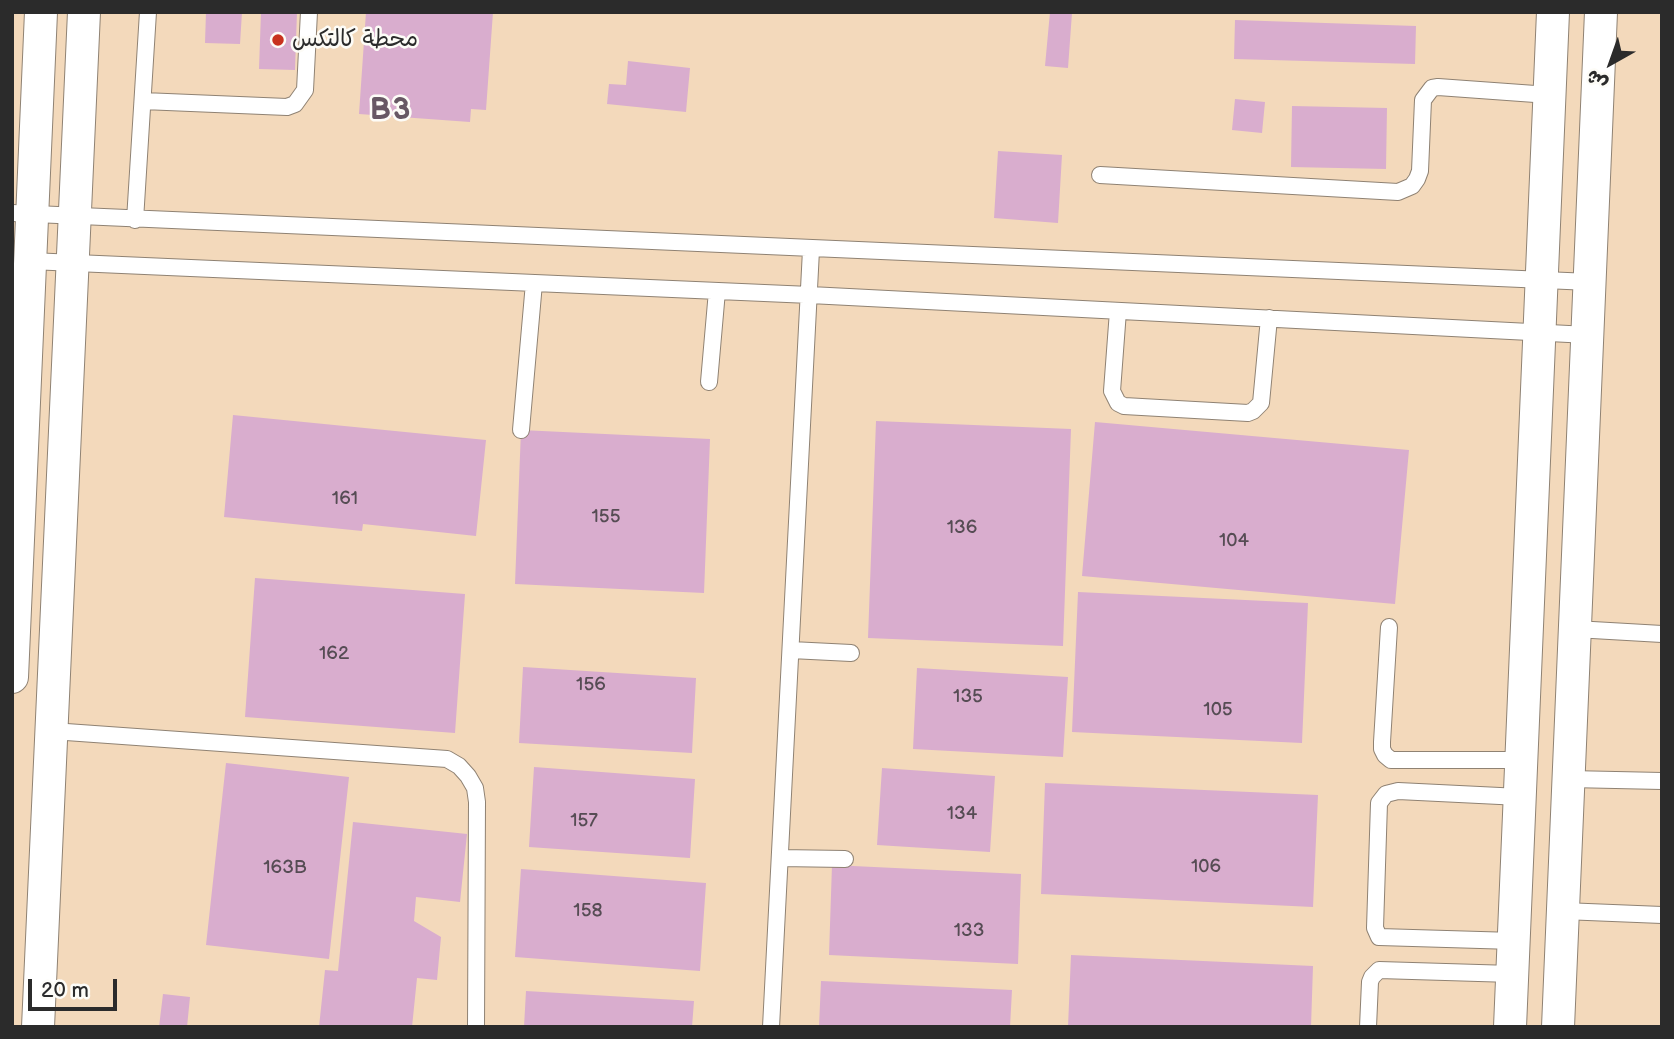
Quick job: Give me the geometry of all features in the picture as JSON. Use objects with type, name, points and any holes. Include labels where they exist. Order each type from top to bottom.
[{"type":"street","points":[[12,677],[24,252],[22,214],[41,12]]},
{"type":"street","points":[[38,1027],[84,12]]},
{"type":"street","points":[[1510,1027],[1553,12]]},
{"type":"street","points":[[1558,1027],[1601,12]]},
{"type":"lane","points":[[135,220],[148,12]]},
{"type":"lane","points":[[143,101],[287,107],[295,104],[305,90],[309,12]]},
{"type":"lane","points":[[1100,175],[1398,192],[1412,186],[1418,179],[1423,100],[1432,88],[1549,95]]},
{"type":"lane","points":[[22,214],[1590,282]]},
{"type":"lane","points":[[771,1027],[811,250]]},
{"type":"lane","points":[[24,252],[73,263],[810,295],[1588,335]]},
{"type":"lane","points":[[521,430],[534,283]]},
{"type":"lane","points":[[709,382],[717,291]]},
{"type":"lane","points":[[1118,311],[1112,391],[1118,403],[1124,406],[1248,413],[1261,403],[1269,318]]},
{"type":"lane","points":[[1389,627],[1382,742],[1385,755],[1391,760],[1521,760]]},
{"type":"lane","points":[[1575,629],[1662,634]]},
{"type":"lane","points":[[791,650],[851,653]]},
{"type":"lane","points":[[52,731],[447,759],[459,766],[475,788],[477,802],[476,1027]]},
{"type":"lane","points":[[1569,779],[1662,781]]},
{"type":"lane","points":[[1514,941],[1379,937],[1374,928],[1379,803],[1385,794],[1398,792],[1520,797]]},
{"type":"lane","points":[[780,858],[845,859]]},
{"type":"lane","points":[[1563,911],[1662,915]]},
{"type":"lane","points":[[1368,1027],[1370,982],[1379,970],[1513,974]]},
{"type":"building","points":[[206,12],[242,12],[240,44],[205,43]]},
{"type":"building","name":"محطة كالتكس","points":[[261,12],[297,12],[295,70],[259,69]]},
{"type":"building","points":[[366,12],[493,12],[486,110],[471,109],[470,122],[359,114]]},
{"type":"building","points":[[1050,12],[1072,13],[1068,68],[1045,66]]},
{"type":"building","points":[[1235,20],[1416,26],[1415,64],[1234,59]]},
{"type":"building","points":[[628,61],[690,68],[686,112],[607,104],[609,84],[626,85]]},
{"type":"building","points":[[1235,99],[1265,102],[1262,133],[1232,130]]},
{"type":"building","points":[[1292,106],[1387,108],[1386,169],[1291,167]]},
{"type":"building","points":[[998,151],[1062,155],[1058,223],[994,218]]},
{"type":"building","points":[[233,415],[486,440],[476,536],[363,524],[362,531],[224,517]]},
{"type":"building","points":[[876,421],[1071,429],[1063,646],[868,638]]},
{"type":"building","points":[[1095,422],[1409,450],[1395,604],[1082,576]]},
{"type":"building","points":[[521,430],[710,439],[704,593],[515,584]]},
{"type":"building","points":[[255,578],[465,594],[455,733],[245,717]]},
{"type":"building","points":[[1078,592],[1308,603],[1302,743],[1072,732]]},
{"type":"building","points":[[523,667],[696,678],[692,753],[519,743]]},
{"type":"building","points":[[917,668],[1068,677],[1063,757],[913,749]]},
{"type":"building","points":[[226,763],[349,777],[329,959],[206,945]]},
{"type":"building","points":[[534,767],[695,779],[690,858],[529,847]]},
{"type":"building","points":[[882,768],[995,776],[990,852],[877,845]]},
{"type":"building","points":[[1045,783],[1318,795],[1313,907],[1041,894]]},
{"type":"building","points":[[353,822],[467,834],[460,902],[416,897],[414,921],[441,937],[437,980],[417,978],[412,1027],[319,1027],[325,970],[338,971]]},
{"type":"building","points":[[832,865],[1021,874],[1018,964],[829,955]]},
{"type":"building","points":[[521,869],[706,883],[700,971],[515,957]]},
{"type":"building","points":[[1071,955],[1313,966],[1311,1027],[1068,1027]]},
{"type":"building","points":[[821,981],[1012,990],[1010,1027],[819,1027]]},
{"type":"building","points":[[526,991],[694,1001],[692,1027],[524,1027]]},
{"type":"building","points":[[163,994],[190,997],[187,1027],[159,1027]]},
{"type":"place","name":"محطة كالتكس","points":[[278,40]]},
{"type":"district","name":"B3","points":[[391,111]]}]
